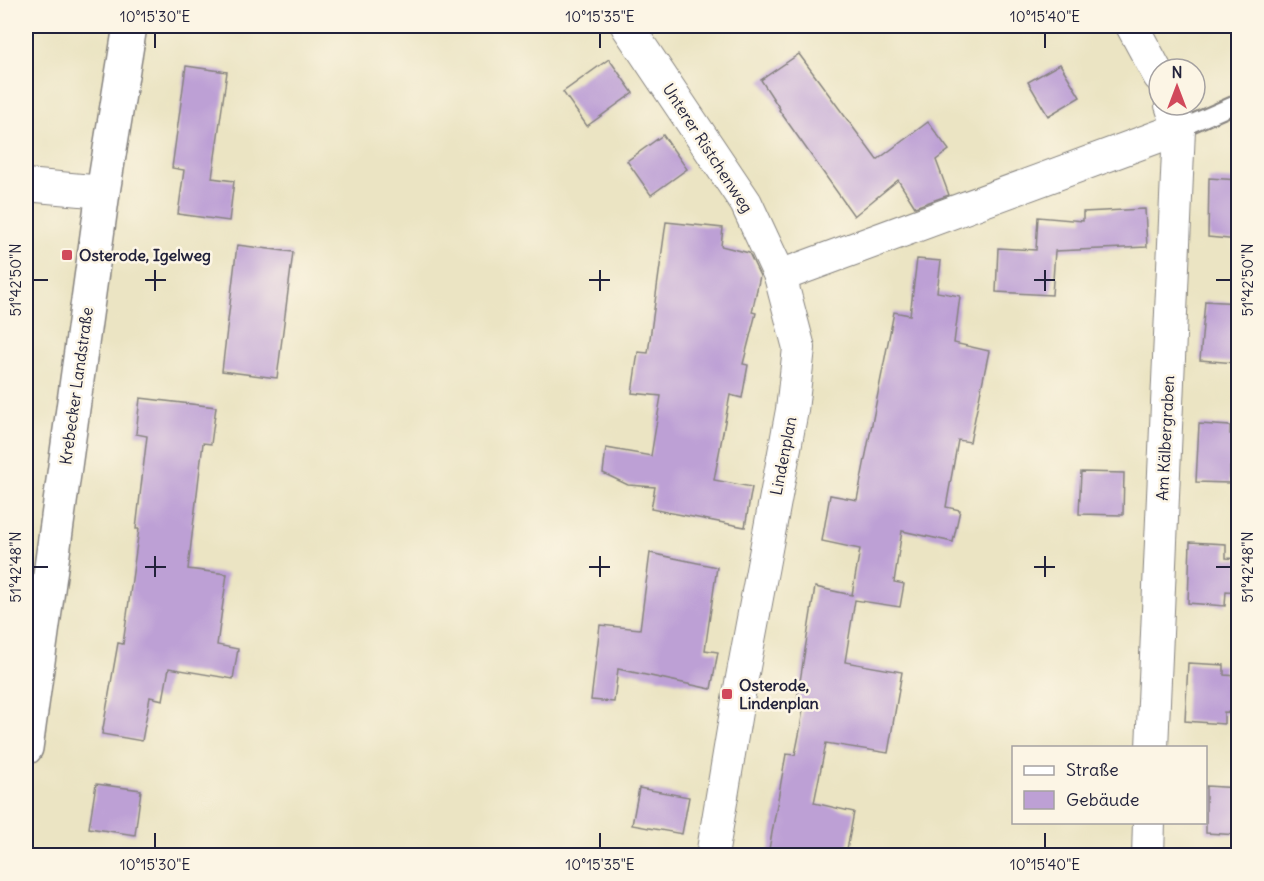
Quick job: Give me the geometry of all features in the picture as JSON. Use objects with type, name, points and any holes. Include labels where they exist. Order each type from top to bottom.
[{"type":"main road","name":"Krebecker Landstraße","points":[[26,748],[103,192],[130,26]]},
{"type":"street","name":"Unterer Ristchenweg","points":[[627,26],[746,203],[780,276]]},
{"type":"street","points":[[1132,26],[1149,57]]},
{"type":"street","points":[[780,276],[1175,117]]},
{"type":"street","name":"Am Kälbergraben","points":[[1152,746],[1175,117]]},
{"type":"street","points":[[26,185],[103,192]]},
{"type":"street","name":"Lindenplan","points":[[712,855],[792,410],[799,348],[780,276]]},
{"type":"street","points":[[1148,855],[1149,824]]},
{"type":"lane","points":[[1207,110],[1239,104]]},
{"type":"building","points":[[799,54],[877,160],[928,122],[949,150],[936,160],[949,195],[915,207],[898,180],[854,216],[779,110],[761,80]]},
{"type":"building","points":[[609,59],[633,93],[587,126],[563,92]]},
{"type":"building","points":[[1060,64],[1080,97],[1048,116],[1028,82]]},
{"type":"building","points":[[186,66],[227,72],[212,178],[234,181],[229,221],[178,214],[184,170],[172,168]]},
{"type":"building","points":[[663,135],[687,169],[651,195],[627,161]]},
{"type":"building","points":[[1209,178],[1239,180],[1239,240],[1208,237]]},
{"type":"building","points":[[1145,209],[1147,247],[1055,251],[1052,295],[996,292],[998,248],[1036,250],[1038,217],[1083,221],[1083,212]]},
{"type":"building","points":[[666,222],[723,228],[721,246],[749,253],[760,276],[752,312],[756,313],[743,364],[748,365],[742,398],[730,395],[714,480],[752,487],[745,527],[651,509],[655,487],[628,485],[603,473],[606,448],[651,456],[661,396],[632,393],[638,352],[648,353]]},
{"type":"building","points":[[237,245],[293,252],[277,378],[222,371]]},
{"type":"building","points":[[917,259],[941,261],[937,292],[960,296],[954,343],[989,351],[970,442],[958,440],[946,507],[960,510],[953,542],[902,531],[894,582],[904,584],[900,607],[855,600],[845,662],[902,672],[888,753],[826,743],[814,803],[854,812],[846,855],[768,855],[786,754],[795,755],[800,730],[804,701],[797,700],[815,587],[852,595],[860,549],[822,541],[830,495],[857,500],[894,312],[910,315]]},
{"type":"building","points":[[1205,301],[1239,303],[1239,350],[1236,350],[1235,363],[1200,360]]},
{"type":"building","points":[[140,398],[216,407],[211,444],[203,443],[188,569],[227,574],[217,645],[238,649],[233,679],[169,668],[163,700],[150,697],[142,741],[102,734],[118,643],[123,644],[139,529],[136,529],[147,436],[136,434]]},
{"type":"building","points":[[1199,424],[1230,426],[1230,434],[1239,435],[1239,467],[1230,467],[1230,483],[1196,482]]},
{"type":"building","points":[[1081,472],[1124,473],[1123,515],[1079,514]]},
{"type":"building","points":[[1190,542],[1226,544],[1226,558],[1239,559],[1239,592],[1226,591],[1225,606],[1188,603]]},
{"type":"building","points":[[650,553],[717,567],[705,650],[718,652],[711,689],[618,669],[614,702],[591,700],[600,625],[640,629]]},
{"type":"building","points":[[1188,663],[1224,665],[1224,675],[1239,676],[1239,713],[1224,712],[1224,724],[1185,721]]},
{"type":"building","points":[[96,784],[141,790],[135,835],[89,828]]},
{"type":"building","points":[[1207,786],[1239,788],[1239,835],[1206,833]]},
{"type":"building","points":[[639,788],[689,797],[682,834],[632,825]]},
{"type":"place","name":"Osterode, Igelweg","points":[[67,255]]},
{"type":"place","name":"Osterode, Lindenplan","points":[[727,694]]}]
